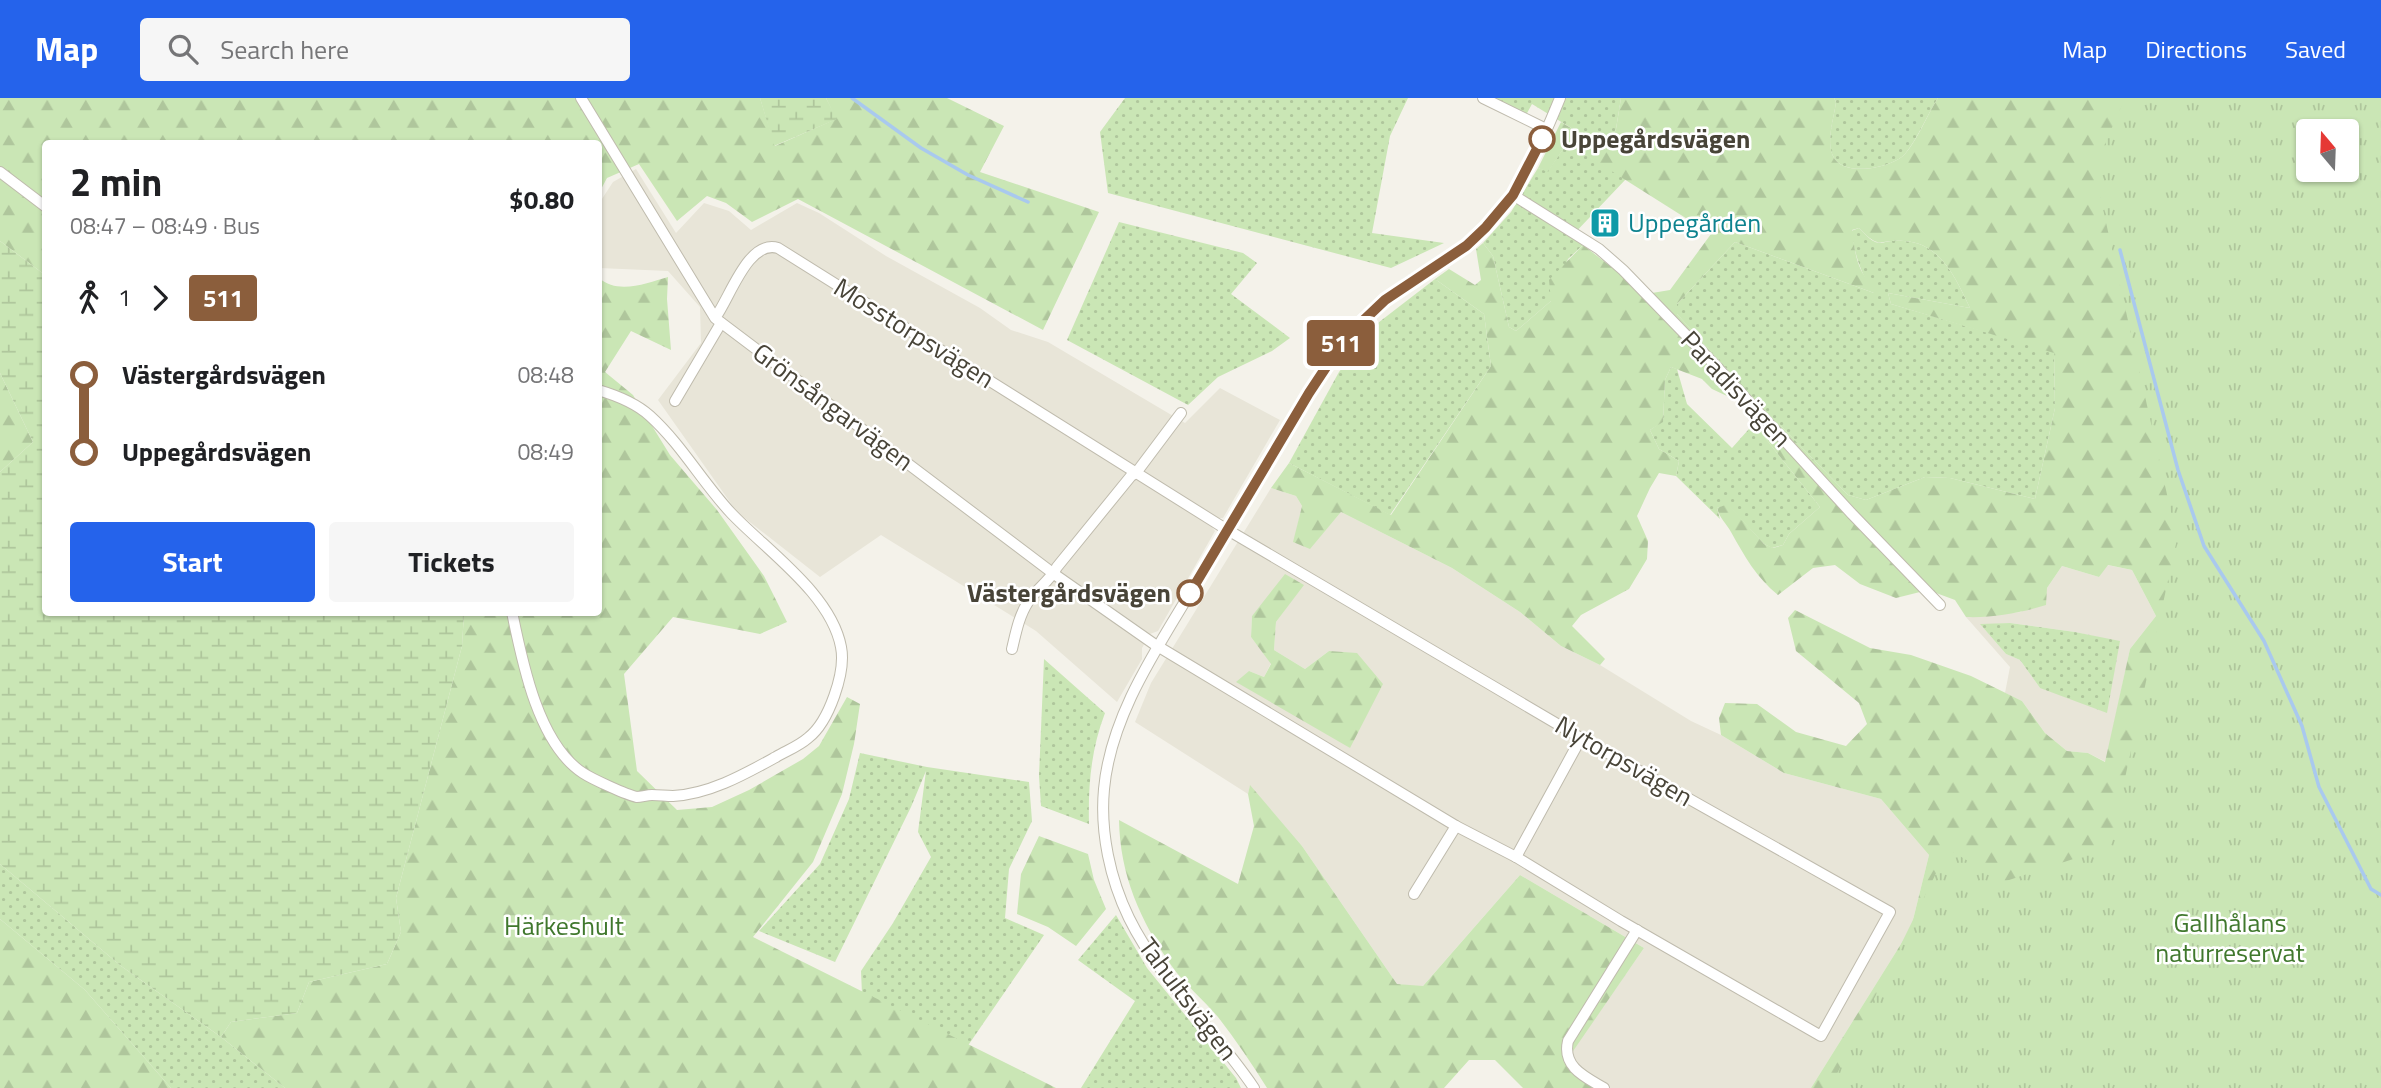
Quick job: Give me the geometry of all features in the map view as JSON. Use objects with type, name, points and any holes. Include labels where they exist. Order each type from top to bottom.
[{"type":"street","name":"Grönsångarvägen","points":[[581,98],[718,321],[1054,574],[1159,647]]},
{"type":"street","points":[[1483,98],[1546,129]]},
{"type":"street","name":"Tahultsvägen","points":[[1254,1088],[1146,949],[1119,895],[1106,845],[1104,789],[1112,748],[1125,709],[1159,647],[1232,532],[1321,374],[1346,337],[1385,300],[1466,246],[1513,195],[1524,178],[1560,98]]},
{"type":"street","points":[[0,172],[42,204]]},
{"type":"street","name":"Paradisvägen","points":[[1513,195],[1599,250],[1623,270],[1940,605]]},
{"type":"street","name":"Mosstorpsvägen","points":[[718,321],[749,261],[758,250],[768,246],[778,248],[1232,532]]},
{"type":"street","points":[[675,401],[718,321]]},
{"type":"street","points":[[513,616],[525,677],[554,740],[583,773],[638,797],[675,796],[708,789],[752,771],[809,738],[825,719],[838,677],[841,648],[833,625],[821,605],[710,491],[648,414],[602,391]]},
{"type":"street","points":[[1012,649],[1018,622],[1029,600],[1054,574],[1056,567],[1136,473],[1181,412]]},
{"type":"street","name":"Nytorpsvägen","points":[[1232,532],[1581,738],[1890,912],[1821,1036],[1637,930]]},
{"type":"street","points":[[1159,647],[1456,826],[1516,857],[1637,930],[1568,1041],[1568,1061],[1576,1071],[1604,1088]]},
{"type":"street","points":[[1516,857],[1581,738]]},
{"type":"street","points":[[1414,894],[1456,826]]},
{"type":"shaded area","points":[[636,169],[676,233],[704,203],[729,211],[751,230],[797,203],[819,213],[886,256],[980,308],[1011,330],[1048,342],[1185,423],[1220,388],[1280,420],[1223,518],[1217,518],[1211,526],[1215,531],[1158,631],[1150,634],[1142,648],[1142,659],[1117,702],[1036,631],[881,535],[820,577],[737,512],[658,400],[701,343],[700,307],[668,271],[602,268],[602,199],[613,182]]},
{"type":"shaded area","points":[[1271,488],[1296,496],[1302,506],[1294,541],[1310,548],[1341,512],[1452,568],[1520,612],[1561,646],[1600,665],[1691,721],[1721,735],[1784,773],[1881,799],[1929,855],[1911,928],[1811,1088],[1595,1088],[1568,1057],[1644,948],[1520,875],[1422,987],[1397,984],[1302,846],[1250,786],[1248,794],[1135,722],[1151,683]],"holes":[[[1303,585],[1276,622],[1274,650],[1305,669],[1329,651],[1350,748],[1249,671],[1264,677],[1271,663],[1251,637],[1252,616],[1264,604]]]},
{"type":"shaded area","points":[[2107,565],[2132,570],[2156,616],[2130,649],[2106,762],[2088,753],[2067,751],[2045,733],[2022,701],[2005,693],[2010,667],[1966,617],[2021,612],[2047,588],[2062,566],[2099,577]],"holes":[[[2010,623],[2075,632],[2120,642],[2040,688],[2020,660],[2006,654],[1981,625]]]},
{"type":"green space","points":[[0,98],[760,98],[775,146],[836,119],[826,98],[947,98],[1004,126],[980,172],[1099,212],[1043,330],[798,199],[752,222],[726,203],[707,196],[677,221],[639,164],[607,178],[602,187],[602,140],[42,140],[42,273],[0,241]]},
{"type":"green space","points":[[760,98],[826,98],[837,119],[774,146]]},
{"type":"green space","points":[[1125,98],[1408,98],[1390,136],[1372,233],[1444,243],[1391,268],[1108,193],[1100,132]]},
{"type":"green space","points":[[1494,98],[1621,98],[1616,129],[1607,150],[1532,104],[1526,115]]},
{"type":"green space","points":[[1621,98],[1834,98],[1836,102],[1830,137],[1831,150],[1838,163],[1857,169],[1879,167],[1905,154],[1938,98],[2381,98],[2381,1088],[1811,1088],[1911,928],[1929,855],[1881,799],[1784,773],[1721,735],[1719,718],[1725,703],[1757,704],[1796,732],[1846,746],[1867,724],[1859,703],[1796,651],[1788,618],[1795,610],[1870,648],[1911,655],[1971,676],[2022,701],[2045,733],[2067,751],[2088,753],[2105,762],[2130,649],[2156,616],[2132,570],[2108,565],[2099,577],[2062,566],[2047,588],[2046,605],[1986,617],[1966,617],[1955,600],[1928,590],[1896,598],[1860,584],[1835,565],[1813,568],[1778,595],[1757,574],[1721,518],[1717,508],[1728,504],[1764,544],[1773,548],[1783,545],[1789,534],[1820,507],[1762,434],[1766,427],[1780,425],[1848,495],[1866,500],[1925,477],[1950,478],[2035,499],[2055,408],[2054,353],[1891,304],[1888,293],[1970,308],[1946,264],[1928,248],[1904,241],[1876,242],[1859,228],[1852,230],[1858,262],[1865,276],[1876,288],[1874,293],[1735,242],[1677,304],[1677,314],[1753,397],[1755,409],[1712,389],[1702,379],[1671,367],[1665,380],[1663,422],[1650,430],[1659,449],[1679,461],[1676,476],[1659,473],[1637,516],[1648,541],[1647,559],[1629,589],[1581,615],[1572,626],[1605,659],[1600,665],[1561,646],[1520,612],[1452,568],[1341,512],[1310,549],[1293,542],[1302,506],[1296,496],[1271,488],[1289,463],[1391,515],[1491,366],[1484,314],[1435,279],[1449,269],[1475,285],[1481,280],[1476,249],[1483,243],[1493,256],[1509,327],[1516,331],[1551,301],[1549,280],[1583,245],[1646,294],[1670,290],[1711,234],[1567,143],[1548,172],[1538,168],[1561,122],[1607,150],[1616,129]]},
{"type":"green space","points":[[1834,98],[1938,98],[1905,154],[1879,167],[1857,169],[1838,163],[1831,150],[1830,137],[1836,102]]},
{"type":"green space","name":"Gallhålans naturreservat","points":[[2125,98],[2381,98],[2381,1088],[1830,1088],[1948,849],[2003,882],[2110,847],[2177,539],[2094,169]]},
{"type":"green space","points":[[1567,143],[1626,179],[1571,237],[1583,245],[1568,259],[1551,301],[1516,331],[1509,327],[1493,256],[1483,243],[1511,212],[1538,168],[1548,171]]},
{"type":"green space","points":[[1119,222],[1243,253],[1257,263],[1231,294],[1290,338],[1272,351],[1218,377],[1188,405],[1067,340]]},
{"type":"green space","points":[[1859,228],[1876,242],[1904,241],[1928,248],[1946,264],[1970,308],[1888,293],[1891,304],[2054,352],[2055,408],[2035,499],[1950,478],[1925,477],[1866,500],[1848,495],[1780,425],[1762,434],[1820,507],[1789,534],[1783,545],[1772,548],[1764,544],[1728,505],[1717,508],[1720,519],[1676,476],[1679,461],[1659,449],[1650,430],[1663,421],[1665,380],[1671,367],[1677,369],[1687,404],[1732,448],[1765,411],[1677,314],[1677,304],[1735,242],[1874,293],[1854,248],[1851,231]]},
{"type":"green space","points":[[0,241],[42,273],[42,616],[464,616],[462,646],[396,898],[401,932],[387,964],[309,982],[297,1013],[231,1022],[221,1037],[121,966],[0,864],[0,472],[33,442],[0,373]]},
{"type":"green space","name":"Härkeshult","points":[[668,277],[671,350],[631,331],[605,372],[633,395],[670,455],[717,510],[764,576],[787,622],[760,634],[673,617],[624,674],[637,771],[677,810],[712,807],[749,790],[803,759],[819,746],[847,697],[860,704],[842,794],[813,862],[753,937],[1056,1088],[285,1088],[221,1037],[231,1022],[297,1013],[309,982],[387,964],[401,932],[396,898],[462,646],[464,616],[602,616],[602,280],[624,287]]},
{"type":"green space","points":[[1435,279],[1484,314],[1491,366],[1390,515],[1289,463],[1339,372],[1374,326]]},
{"type":"green space","points":[[0,373],[33,442],[0,472]]},
{"type":"green space","points":[[1285,574],[1304,585],[1276,622],[1274,650],[1305,669],[1329,651],[1357,653],[1383,684],[1350,748],[1236,682],[1249,671],[1264,677],[1271,664],[1251,637],[1252,616]]},
{"type":"green space","points":[[2010,623],[2120,641],[2107,713],[2040,688],[2020,660],[2006,654],[1980,624]]},
{"type":"green space","points":[[1044,659],[1105,713],[1091,768],[1089,824],[1041,806],[1039,776]]},
{"type":"green space","points":[[860,753],[927,767],[1029,782],[1032,821],[1009,869],[1005,918],[1044,935],[967,1047],[862,994],[861,971],[893,923],[931,857],[918,832],[926,771],[835,962],[759,931],[820,864],[849,799]]},
{"type":"green space","points":[[1250,785],[1302,846],[1397,984],[1423,986],[1520,875],[1644,948],[1569,1057],[1596,1078],[1595,1088],[1523,1088],[1495,1060],[1469,1060],[1444,1088],[1267,1088],[1218,1017],[1176,972],[1160,948],[1134,896],[1120,840],[1119,820],[1238,884],[1254,826],[1248,794]]},
{"type":"green space","points":[[1039,836],[1088,854],[1094,880],[1106,909],[1076,946],[1048,927],[1017,914],[1021,874]]},
{"type":"green space","points":[[0,864],[121,966],[221,1037],[285,1088],[171,1088],[85,990],[0,919]]},
{"type":"green space","points":[[1116,915],[1147,968],[1236,1078],[1241,1088],[1081,1088],[1135,1001],[1078,960]]},
{"type":"green space","points":[[0,919],[85,990],[171,1088],[0,1088]]},
{"type":"waterway","points":[[852,98],[921,148],[968,175],[1028,202]]},
{"type":"waterway","points":[[2120,250],[2178,470],[2204,546],[2264,641],[2302,726],[2319,787],[2371,889],[2381,895]]},
{"type":"bus line","name":"511","points":[[1190,593],[1326,364],[1346,337],[1385,300],[1466,246],[1486,227],[1524,178],[1542,139]]},
{"type":"place","name":"Uppegårdsvägen","points":[[1542,139]]},
{"type":"place","name":"Uppegården","points":[[1605,223]]},
{"type":"place","name":"Västergårdsvägen","points":[[1190,593]]}]
